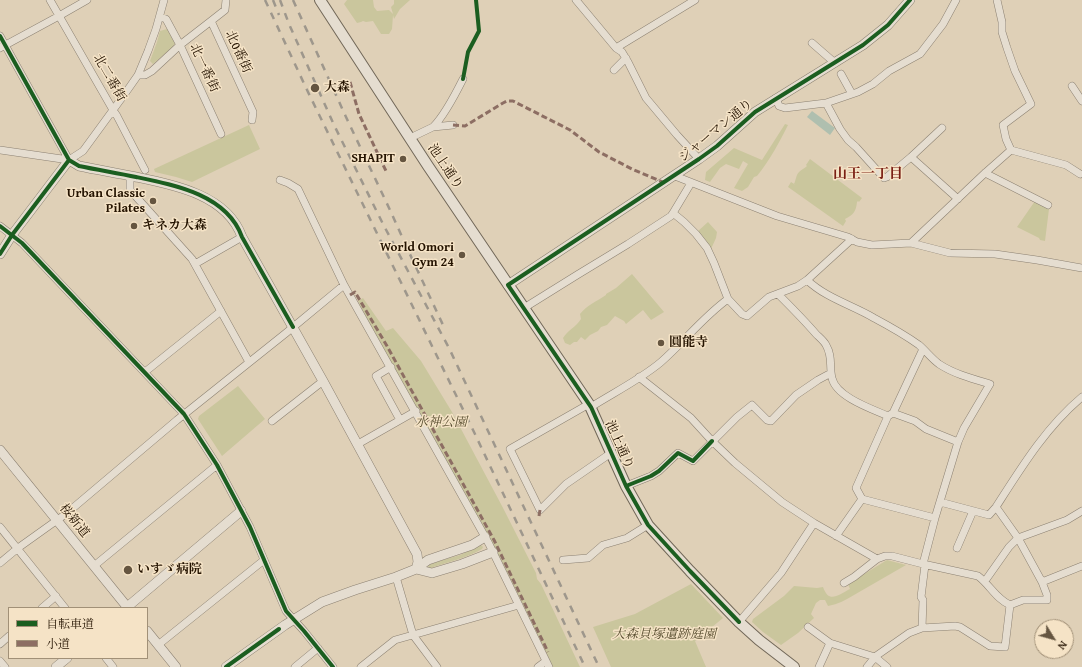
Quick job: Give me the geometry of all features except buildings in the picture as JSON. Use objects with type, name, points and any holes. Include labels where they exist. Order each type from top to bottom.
[{"type":"main road","name":"池上通り","points":[[320,0],[410,138],[590,406],[626,486],[648,525],[739,622],[794,667]]},
{"type":"street","name":"北二番街","points":[[50,0],[124,129],[145,170]]},
{"type":"street","points":[[3,46],[87,0]]},
{"type":"street","points":[[0,254],[12,235],[69,160],[83,151],[138,75],[160,17],[164,0]]},
{"type":"street","name":"北0番街","points":[[226,0],[225,10],[211,21],[253,112],[252,120]]},
{"type":"street","points":[[576,0],[616,48],[622,52],[646,98],[699,159]]},
{"type":"street","points":[[616,48],[695,0]]},
{"type":"street","name":"ジャーマン通り","points":[[508,285],[699,159],[717,146],[755,112],[870,40],[888,25],[910,0]]},
{"type":"street","points":[[776,98],[779,106],[785,108],[826,103],[858,92],[873,84],[889,72],[920,54],[943,24],[956,0]]},
{"type":"street","points":[[997,0],[1002,22],[1002,32],[1007,48],[1015,70],[1031,104],[1003,125],[1006,139],[1011,150]]},
{"type":"street","name":"北一番街","points":[[160,17],[166,19],[180,45],[221,134]]},
{"type":"street","points":[[138,75],[145,75],[152,71],[180,45],[211,21]]},
{"type":"street","points":[[0,36],[3,46],[69,160]]},
{"type":"street","points":[[812,43],[835,63]]},
{"type":"street","points":[[614,70],[626,58]]},
{"type":"street","points":[[841,74],[852,94]]},
{"type":"street","points":[[410,138],[433,126],[437,122],[457,91],[463,78]]},
{"type":"street","points":[[1072,86],[1082,101]]},
{"type":"street","points":[[826,103],[840,129],[848,140],[884,178],[911,157],[942,128]]},
{"type":"street","points":[[433,126],[453,125]]},
{"type":"street","points":[[0,150],[69,160],[79,166],[176,186],[203,197],[217,205],[229,215],[240,230],[242,237],[358,444],[417,554],[418,562],[416,569]]},
{"type":"street","points":[[911,243],[1011,150]]},
{"type":"street","points":[[1011,150],[1066,165],[1080,174]]},
{"type":"street","points":[[911,157],[958,199]]},
{"type":"street","points":[[985,174],[1048,205]]},
{"type":"street","points":[[130,176],[130,190],[192,259],[249,362]]},
{"type":"street","points":[[674,176],[777,216],[848,237],[857,242],[872,245],[911,243],[950,253],[995,254],[1082,268]]},
{"type":"street","points":[[280,180],[298,189],[344,284],[416,411],[493,552],[547,664],[538,667]]},
{"type":"street","points":[[524,308],[671,216],[691,183]]},
{"type":"street","points":[[673,214],[684,222],[707,248],[728,299],[742,314],[746,316],[769,297],[798,286],[807,280],[852,239]]},
{"type":"street","points":[[0,226],[22,243],[184,414],[217,465],[242,511],[286,611],[333,667]]},
{"type":"street","points":[[195,264],[242,237]]},
{"type":"street","points":[[807,280],[836,299],[876,318],[923,349],[937,362],[954,372],[990,384],[964,428],[958,442],[935,518],[924,565],[921,597],[923,600],[922,628]]},
{"type":"street","points":[[0,563],[18,548],[67,513],[184,414],[293,327],[344,284]]},
{"type":"street","points":[[778,294],[826,345],[831,356],[832,380],[842,393],[863,404],[915,421],[926,429],[958,442]]},
{"type":"street","points":[[611,453],[566,484],[540,510],[510,449],[590,406],[660,363],[703,319],[728,299]]},
{"type":"street","points":[[145,372],[221,311]]},
{"type":"street","points":[[923,349],[856,488],[862,499],[935,518]]},
{"type":"street","points":[[391,367],[376,376],[400,420]]},
{"type":"street","points":[[626,486],[651,476],[659,471],[678,453],[693,462],[737,417],[752,405],[767,420],[771,421],[796,395],[831,373]]},
{"type":"street","points":[[639,377],[691,418],[712,442],[782,502],[814,523],[878,559]]},
{"type":"street","points":[[272,421],[323,381]]},
{"type":"street","points":[[940,502],[989,515],[996,507],[1032,452],[1055,423],[1082,397]]},
{"type":"street","points":[[358,444],[416,411]]},
{"type":"street","name":"桜新道","points":[[0,450],[126,607]]},
{"type":"street","points":[[94,566],[217,465]]},
{"type":"street","points":[[836,536],[862,499]]},
{"type":"street","points":[[996,507],[1018,538],[1042,582],[1047,595],[1047,600],[1023,600],[1010,605]]},
{"type":"street","points":[[128,607],[242,511]]},
{"type":"street","points":[[957,548],[973,511]]},
{"type":"street","points":[[985,581],[1018,538],[1067,520],[1082,511]]},
{"type":"street","points":[[739,622],[781,573],[814,523]]},
{"type":"street","points":[[563,560],[588,558],[603,545],[627,538],[648,525]]},
{"type":"street","points":[[0,527],[64,607]]},
{"type":"street","points":[[226,667],[294,619],[322,602],[396,577],[416,569],[428,560],[472,545],[485,537]]},
{"type":"street","points":[[416,569],[432,572],[462,564],[493,552]]},
{"type":"street","points":[[844,583],[878,559],[884,556],[892,556],[924,565],[978,576],[985,581],[996,596],[1010,605]]},
{"type":"street","points":[[158,645],[264,560]]},
{"type":"street","points":[[1042,582],[1082,566]]},
{"type":"street","points":[[396,577],[413,635],[437,667]]},
{"type":"street","points":[[43,607],[56,596]]},
{"type":"street","points":[[361,667],[395,640],[519,605]]},
{"type":"street","points":[[867,667],[875,658],[909,632],[922,628],[960,627],[990,646],[1005,647],[1010,605]]},
{"type":"street","points":[[808,627],[830,643],[875,658],[887,667]]},
{"type":"street","points":[[148,632],[176,667]]},
{"type":"street","points":[[0,644],[8,637]]},
{"type":"street","points":[[820,667],[830,643]]},
{"type":"street","points":[[295,667],[318,648]]},
{"type":"street","points":[[56,667],[66,659]]},
{"type":"street","points":[[107,659],[113,667]]},
{"type":"street","points":[[0,661],[5,667]]},
{"type":"green space","points":[[347,0],[373,0],[374,7],[377,11],[389,10],[393,14],[391,7],[394,4],[394,0],[410,0],[400,9],[394,19],[393,15],[392,29],[389,34],[381,34],[373,21],[363,21],[357,23],[344,4]]},
{"type":"green space","points":[[167,29],[175,43],[173,47],[153,64],[150,61],[160,31]]},
{"type":"green space","points":[[785,124],[788,125],[774,151],[762,170],[757,176],[754,177],[748,187],[742,191],[734,188],[748,164],[743,161],[739,169],[726,164],[720,168],[710,182],[705,180],[706,172],[734,148],[762,160]]},
{"type":"green space","points":[[249,125],[260,149],[192,182],[155,172],[154,169]]},
{"type":"green space","points":[[810,159],[862,198],[859,202],[857,202],[854,213],[845,219],[846,221],[843,226],[788,187],[791,182],[794,184],[798,173],[807,166],[806,165]]},
{"type":"green space","points":[[1035,201],[1049,209],[1045,241],[1040,240],[1039,238],[1017,227]]},
{"type":"green space","points":[[708,222],[717,232],[711,249],[697,232]]},
{"type":"green space","points":[[632,274],[664,312],[651,320],[643,310],[626,324],[624,321],[615,316],[607,325],[601,327],[598,331],[590,335],[585,340],[581,337],[577,342],[570,345],[565,343],[563,338],[579,322],[582,311],[616,288]]},
{"type":"green space","name":"水神公園","points":[[363,298],[386,331],[393,328],[421,361],[452,412],[536,573],[537,579],[541,584],[580,667],[551,667],[376,338],[358,301]]},
{"type":"green space","points":[[238,386],[265,419],[222,456],[198,419],[199,416]]},
{"type":"green space","points":[[481,545],[483,547],[482,549],[470,555],[431,568],[428,566],[429,564],[460,555]]},
{"type":"green space","points":[[887,560],[906,565],[839,603],[828,606],[825,600],[820,600],[816,603],[811,614],[814,618],[798,633],[781,645],[752,622],[753,619],[784,596],[794,586],[817,588],[823,587],[828,595],[834,597],[850,589],[848,584]]},
{"type":"green space","name":"大森貝塚遺跡庭園","points":[[691,584],[723,618],[695,641],[706,667],[611,667],[593,627],[635,614]]},
{"type":"shaded area","points":[[812,111],[835,128],[830,135],[807,117]]},
{"type":"railway","points":[[265,0],[308,92],[474,432],[585,667]]},
{"type":"railway","points":[[273,0],[279,15]]},
{"type":"railway","points":[[280,0],[289,24],[334,125],[383,224],[449,348],[599,667]]},
{"type":"railway","points":[[293,0],[443,325]]},
{"type":"marked path","points":[[350,82],[359,114],[386,171]]},
{"type":"marked path","points":[[453,125],[465,126],[503,103],[513,101],[570,130],[599,152],[632,169],[665,183]]},
{"type":"marked path","points":[[350,295],[355,292],[387,346],[494,540],[548,652]]},
{"type":"marked path","points":[[539,516],[540,510]]},
{"type":"cycle path","points":[[463,79],[468,52],[479,31],[476,0]]},
{"type":"cycle path","points":[[739,622],[648,525],[626,486],[591,407],[508,285],[699,159],[717,146],[755,112],[863,45],[888,25],[910,0]]},
{"type":"cycle path","points":[[0,36],[69,160],[79,166],[151,180],[183,188],[198,194],[225,211],[235,223],[293,327]]},
{"type":"cycle path","points":[[0,254],[12,235],[69,160]]},
{"type":"cycle path","points":[[0,226],[22,243],[184,414],[217,465],[250,527],[286,611],[333,667]]},
{"type":"cycle path","points":[[626,486],[651,476],[659,471],[678,453],[693,461],[712,441]]},
{"type":"cycle path","points":[[226,667],[279,629]]},
{"type":"place","name":"大森","points":[[315,88]]},
{"type":"place","name":"SHAPIT","points":[[403,159]]},
{"type":"place","name":"Urban Classic Pilates","points":[[153,201]]},
{"type":"place","name":"キネカ大森","points":[[134,226]]},
{"type":"place","name":"World Omori Gym 24","points":[[462,255]]},
{"type":"place","name":"圓能寺","points":[[661,343]]},
{"type":"place","name":"いすゞ病院","points":[[128,570]]},
{"type":"district","name":"山王一丁目","points":[[868,174]]}]
